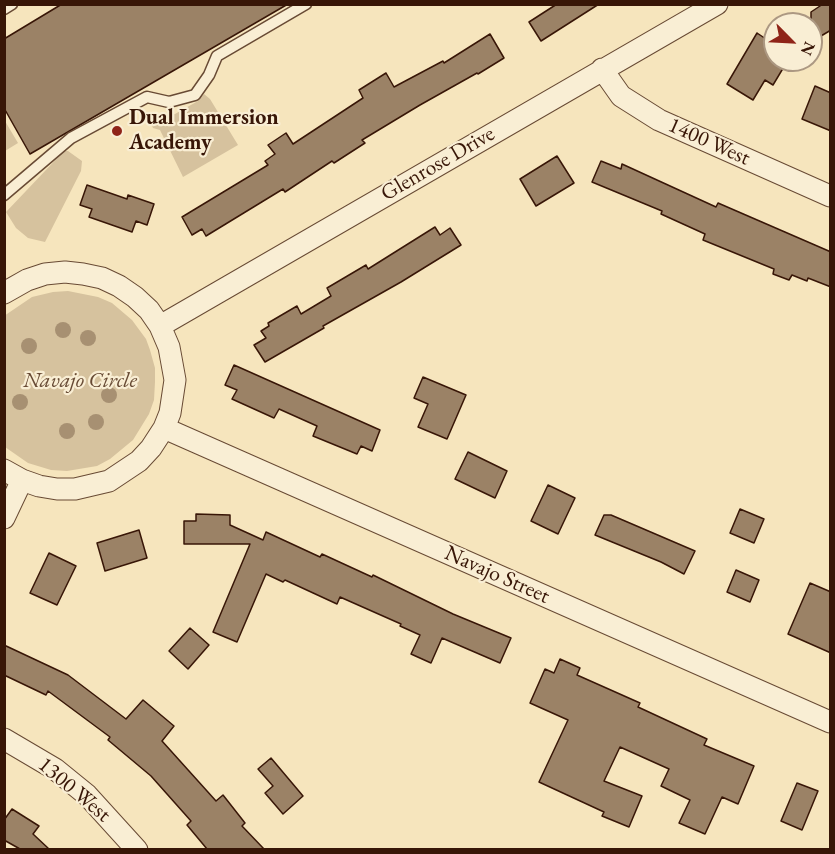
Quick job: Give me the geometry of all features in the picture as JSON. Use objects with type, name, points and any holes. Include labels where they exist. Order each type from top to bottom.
[{"type":"street","name":"Glenrose Drive","points":[[160,326],[717,4]]},
{"type":"street","name":"1400 West","points":[[602,69],[621,96],[659,120],[831,196]]},
{"type":"street","points":[[4,518],[14,475],[39,486],[75,489],[109,481],[139,461],[164,428],[172,405],[175,380],[170,347],[149,310],[135,297],[102,278],[83,273],[64,272],[45,274],[7,284]]},
{"type":"street","name":"Navajo Street","points":[[164,428],[831,722]]},
{"type":"street","name":"1300 West","points":[[4,739],[54,769],[87,795],[137,849]]},
{"type":"lane","points":[[4,9],[12,4]]},
{"type":"lane","points":[[4,195],[71,138],[147,97],[169,102],[195,95],[209,75],[217,56],[306,4]]},
{"type":"green space","points":[[204,94],[210,99],[238,145],[183,177],[160,130],[153,128],[151,123],[156,114],[175,114],[198,101]]},
{"type":"green space","points":[[5,121],[18,143],[4,151]]},
{"type":"green space","points":[[64,151],[68,151],[82,161],[81,171],[45,242],[28,238],[16,228],[6,212]]},
{"type":"green space","name":"Navajo Circle","points":[[68,291],[98,297],[112,303],[132,320],[146,339],[155,368],[155,382],[154,400],[149,414],[133,440],[110,459],[97,466],[67,471],[51,470],[28,463],[5,447],[4,316],[32,297]]},
{"type":"building","points":[[62,4],[288,4],[30,154],[4,108],[4,39]]},
{"type":"building","points":[[557,4],[599,4],[541,41],[529,22]]},
{"type":"building","points":[[823,4],[831,4],[831,30],[823,35],[823,12],[811,12]]},
{"type":"building","points":[[757,33],[763,37],[763,72],[781,72],[773,85],[765,80],[753,100],[727,84]]},
{"type":"building","points":[[490,34],[504,58],[362,140],[365,143],[334,163],[332,161],[285,192],[283,189],[206,236],[202,229],[192,235],[182,217],[268,165],[265,161],[275,154],[268,145],[286,133],[293,144],[363,98],[359,90],[386,73],[394,87],[443,61],[444,63]]},
{"type":"building","points":[[815,86],[831,93],[831,131],[802,119]]},
{"type":"building","points":[[557,156],[574,183],[536,206],[520,179]]},
{"type":"building","points":[[601,161],[621,169],[622,164],[716,207],[718,203],[831,252],[831,287],[808,278],[807,281],[792,275],[789,280],[773,274],[774,269],[703,240],[705,234],[661,214],[662,211],[592,182]]},
{"type":"building","points":[[87,185],[127,199],[128,195],[154,204],[147,225],[136,221],[132,232],[89,217],[92,209],[80,205]]},
{"type":"building","points":[[435,227],[440,235],[450,228],[461,245],[265,362],[254,345],[266,338],[261,331],[269,326],[268,323],[297,306],[301,314],[331,296],[327,288],[366,265],[368,269]]},
{"type":"building","points":[[234,365],[380,430],[372,451],[361,446],[357,454],[313,436],[317,426],[279,409],[274,418],[232,399],[237,390],[225,385]]},
{"type":"building","points":[[423,377],[466,395],[447,439],[418,427],[428,404],[414,398]]},
{"type":"building","points":[[468,452],[507,471],[495,498],[455,479]]},
{"type":"building","points":[[548,485],[575,498],[558,534],[531,521]]},
{"type":"building","points":[[740,509],[764,519],[754,543],[730,533]]},
{"type":"building","points":[[196,514],[230,515],[230,525],[263,540],[266,532],[320,557],[322,554],[511,638],[500,663],[442,638],[431,663],[411,654],[420,635],[400,626],[401,624],[340,597],[337,604],[285,580],[283,582],[266,574],[237,642],[213,632],[250,544],[184,544],[184,521],[196,521]]},
{"type":"building","points":[[604,515],[611,515],[695,551],[684,574],[595,535]]},
{"type":"building","points":[[139,530],[147,558],[105,571],[97,543]]},
{"type":"building","points":[[49,553],[76,566],[57,605],[30,593]]},
{"type":"building","points":[[736,570],[759,580],[750,602],[727,592]]},
{"type":"building","points":[[810,583],[831,592],[831,653],[788,634]]},
{"type":"building","points":[[190,628],[209,645],[188,669],[169,651]]},
{"type":"building","points":[[4,645],[68,675],[126,719],[143,700],[174,726],[162,741],[216,801],[223,795],[245,823],[242,826],[264,849],[207,849],[187,825],[191,821],[151,776],[108,740],[110,737],[48,691],[46,695],[4,675]]},
{"type":"building","points":[[560,659],[580,668],[577,675],[640,703],[638,707],[707,739],[704,745],[754,766],[738,804],[722,797],[705,834],[679,823],[690,800],[661,786],[669,769],[620,747],[604,781],[642,796],[629,827],[602,816],[604,812],[539,782],[568,720],[530,703],[545,669],[554,673]]},
{"type":"building","points":[[271,758],[303,796],[283,814],[265,793],[273,786],[258,769]]},
{"type":"building","points":[[797,783],[818,791],[802,830],[781,821]]},
{"type":"building","points":[[12,809],[39,826],[33,834],[49,849],[20,849],[4,840],[4,820]]},
{"type":"place","name":"Dual Immersion Academy","points":[[117,131]]}]
